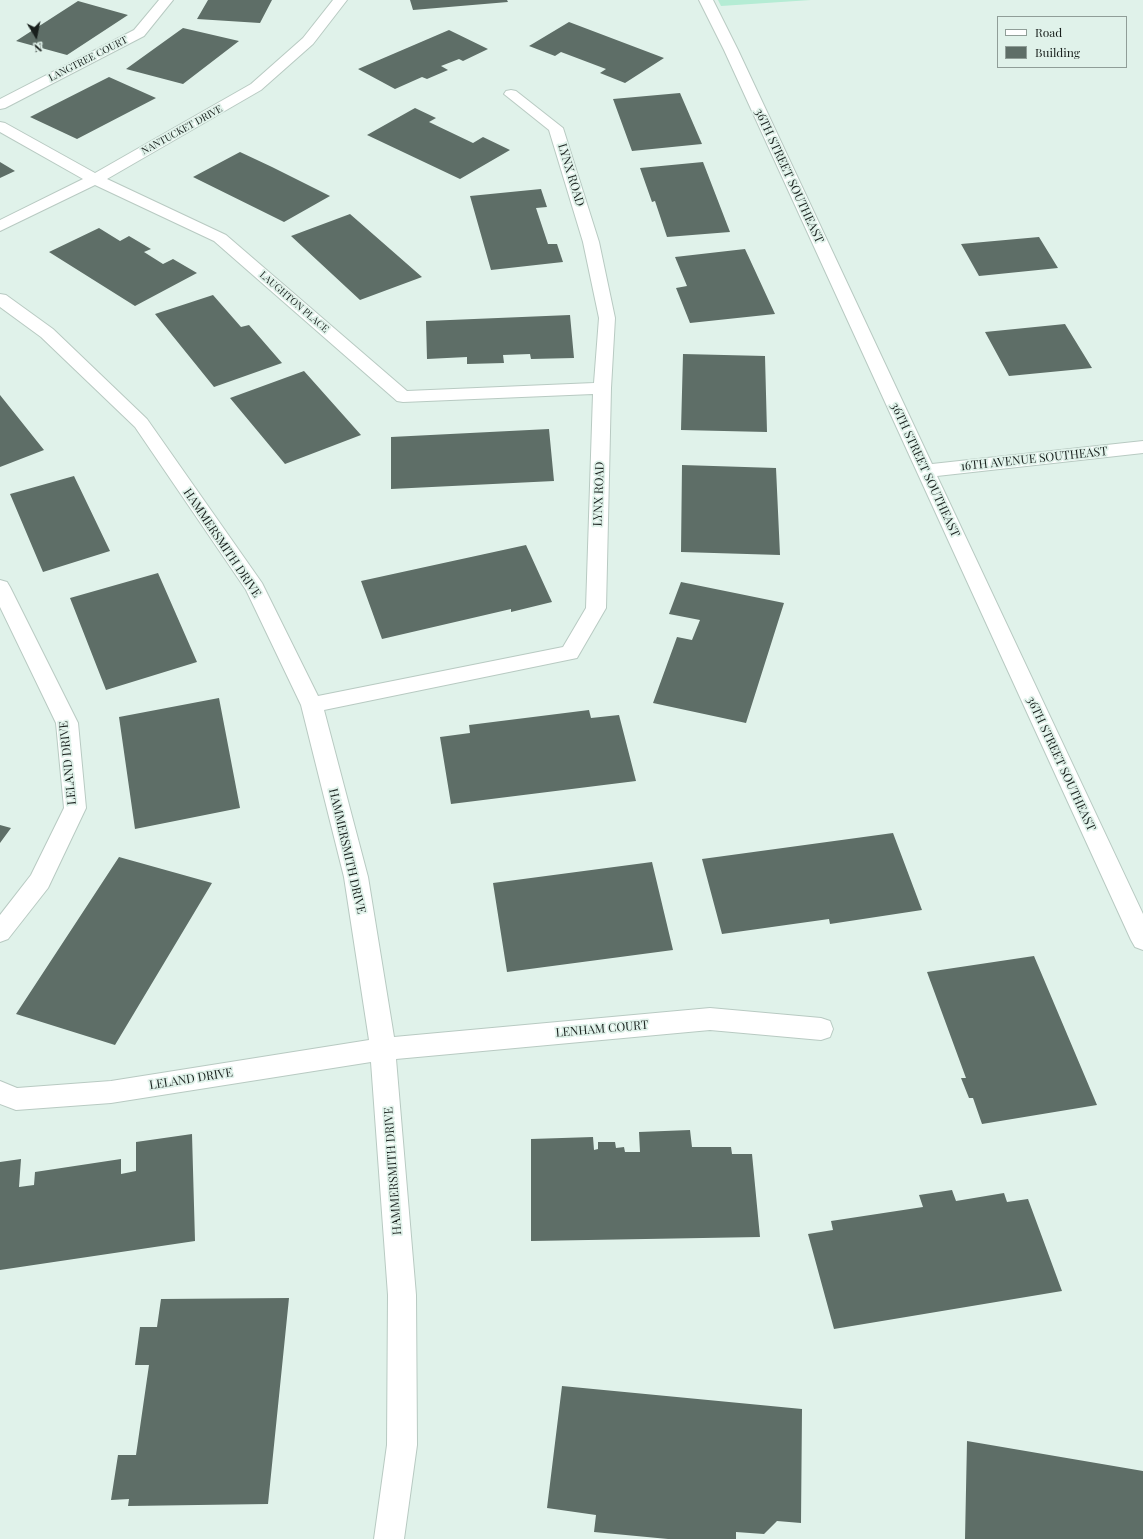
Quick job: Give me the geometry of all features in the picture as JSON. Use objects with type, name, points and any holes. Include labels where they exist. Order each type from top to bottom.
[{"type":"street","name":"LANGTREE COURT","points":[[0,105],[139,33],[166,0]]},
{"type":"street","name":"NANTUCKET DRIVE","points":[[0,226],[95,179],[256,87],[308,41],[340,0]]},
{"type":"street","name":"36TH STREET SOUTHEAST","points":[[706,0],[731,50],[1143,940]]},
{"type":"street","name":"LYNX ROAD","points":[[312,705],[570,653],[596,608],[602,388],[607,318],[591,242],[556,128],[511,94]]},
{"type":"street","name":"LAUGHTON PLACE","points":[[0,126],[95,179],[220,238],[403,397],[602,388]]},
{"type":"street","name":"HAMMERSMITH DRIVE","points":[[0,299],[47,333],[141,423],[254,588],[312,705],[356,877],[383,1049],[402,1295],[402,1445],[389,1539]]},
{"type":"street","name":"16TH AVENUE SOUTHEAST","points":[[925,471],[1143,447]]},
{"type":"street","name":"LELAND DRIVE","points":[[0,587],[66,723],[75,808],[40,880],[0,932]]},
{"type":"street","name":"LENHAM COURT","points":[[383,1049],[710,1019],[821,1029]]},
{"type":"street","name":"LELAND DRIVE","points":[[0,1092],[16,1099],[111,1092],[383,1049]]},
{"type":"green space","points":[[718,0],[811,0],[721,6]]},
{"type":"building","points":[[208,0],[272,0],[260,23],[197,19]]},
{"type":"building","points":[[410,0],[507,0],[508,2],[413,10]]},
{"type":"building","points":[[78,1],[128,15],[67,55],[16,41]]},
{"type":"building","points":[[569,22],[664,58],[625,83],[600,73],[606,69],[561,52],[555,56],[529,46]]},
{"type":"building","points":[[183,28],[239,41],[183,84],[126,69]]},
{"type":"building","points":[[449,30],[488,49],[463,61],[459,59],[441,66],[448,70],[427,79],[422,77],[395,89],[358,69]]},
{"type":"building","points":[[109,77],[156,98],[77,139],[30,117]]},
{"type":"building","points":[[680,93],[702,144],[632,151],[613,99]]},
{"type":"building","points":[[415,108],[436,118],[429,122],[473,143],[483,137],[510,150],[460,179],[367,135]]},
{"type":"building","points":[[240,152],[330,196],[284,222],[193,177]]},
{"type":"building","points":[[0,162],[15,171],[0,178]]},
{"type":"building","points":[[703,162],[730,232],[667,237],[655,201],[652,202],[640,168]]},
{"type":"building","points":[[541,189],[547,207],[536,208],[548,244],[557,244],[563,262],[491,270],[470,196]]},
{"type":"building","points":[[350,214],[422,277],[360,300],[291,236]]},
{"type":"building","points":[[99,228],[120,241],[129,236],[151,249],[144,252],[163,264],[173,259],[197,273],[135,306],[49,252]]},
{"type":"building","points":[[1039,237],[1058,268],[979,276],[961,244]]},
{"type":"building","points":[[745,249],[775,314],[690,323],[676,288],[687,286],[675,257]]},
{"type":"building","points":[[213,295],[241,327],[249,325],[282,363],[214,387],[155,314]]},
{"type":"building","points":[[570,315],[574,358],[531,359],[530,354],[503,355],[504,363],[467,364],[467,357],[427,359],[426,321]]},
{"type":"building","points":[[1065,324],[1092,368],[1009,376],[985,332]]},
{"type":"building","points":[[683,354],[765,356],[767,432],[681,430]]},
{"type":"building","points":[[304,371],[361,435],[285,464],[230,398]]},
{"type":"building","points":[[0,395],[44,450],[0,467]]},
{"type":"building","points":[[549,429],[554,481],[391,489],[391,437]]},
{"type":"building","points":[[682,465],[776,468],[780,555],[681,552]]},
{"type":"building","points":[[74,476],[110,551],[43,572],[10,494]]},
{"type":"building","points":[[526,545],[552,602],[511,612],[511,609],[382,639],[361,581]]},
{"type":"building","points":[[158,573],[197,662],[106,690],[70,598]]},
{"type":"building","points":[[681,582],[784,603],[746,723],[653,703],[677,637],[692,640],[700,620],[669,614]]},
{"type":"building","points":[[219,698],[240,808],[135,829],[119,717]]},
{"type":"building","points":[[589,710],[591,718],[619,715],[636,781],[451,804],[440,737],[470,733],[469,725]]},
{"type":"building","points":[[0,825],[11,828],[0,843]]},
{"type":"building","points":[[893,833],[922,910],[830,924],[829,919],[722,934],[702,859]]},
{"type":"building","points":[[119,857],[212,883],[115,1045],[16,1014]]},
{"type":"building","points":[[652,862],[673,950],[507,972],[493,883]]},
{"type":"building","points":[[1034,956],[1097,1105],[982,1124],[973,1098],[969,1098],[961,1078],[966,1078],[927,972]]},
{"type":"building","points":[[690,1130],[692,1147],[731,1147],[732,1154],[752,1154],[760,1237],[531,1241],[531,1139],[593,1137],[594,1150],[598,1149],[598,1142],[615,1142],[616,1148],[624,1147],[625,1152],[640,1152],[639,1132]]},
{"type":"building","points":[[192,1134],[195,1241],[0,1270],[0,1162],[21,1159],[19,1187],[34,1185],[35,1172],[121,1159],[121,1174],[136,1171],[136,1142]]},
{"type":"building","points":[[952,1190],[956,1201],[1004,1193],[1007,1202],[1028,1199],[1062,1291],[834,1329],[808,1234],[833,1230],[831,1221],[923,1207],[919,1195]]},
{"type":"building","points":[[289,1298],[268,1504],[128,1506],[129,1499],[111,1500],[118,1455],[136,1455],[149,1365],[135,1365],[140,1327],[157,1327],[161,1299]]},
{"type":"building","points":[[562,1386],[802,1409],[801,1523],[777,1521],[764,1534],[736,1532],[736,1539],[668,1539],[594,1532],[596,1515],[547,1508]]},
{"type":"building","points":[[967,1441],[1143,1471],[1143,1539],[965,1539]]}]
